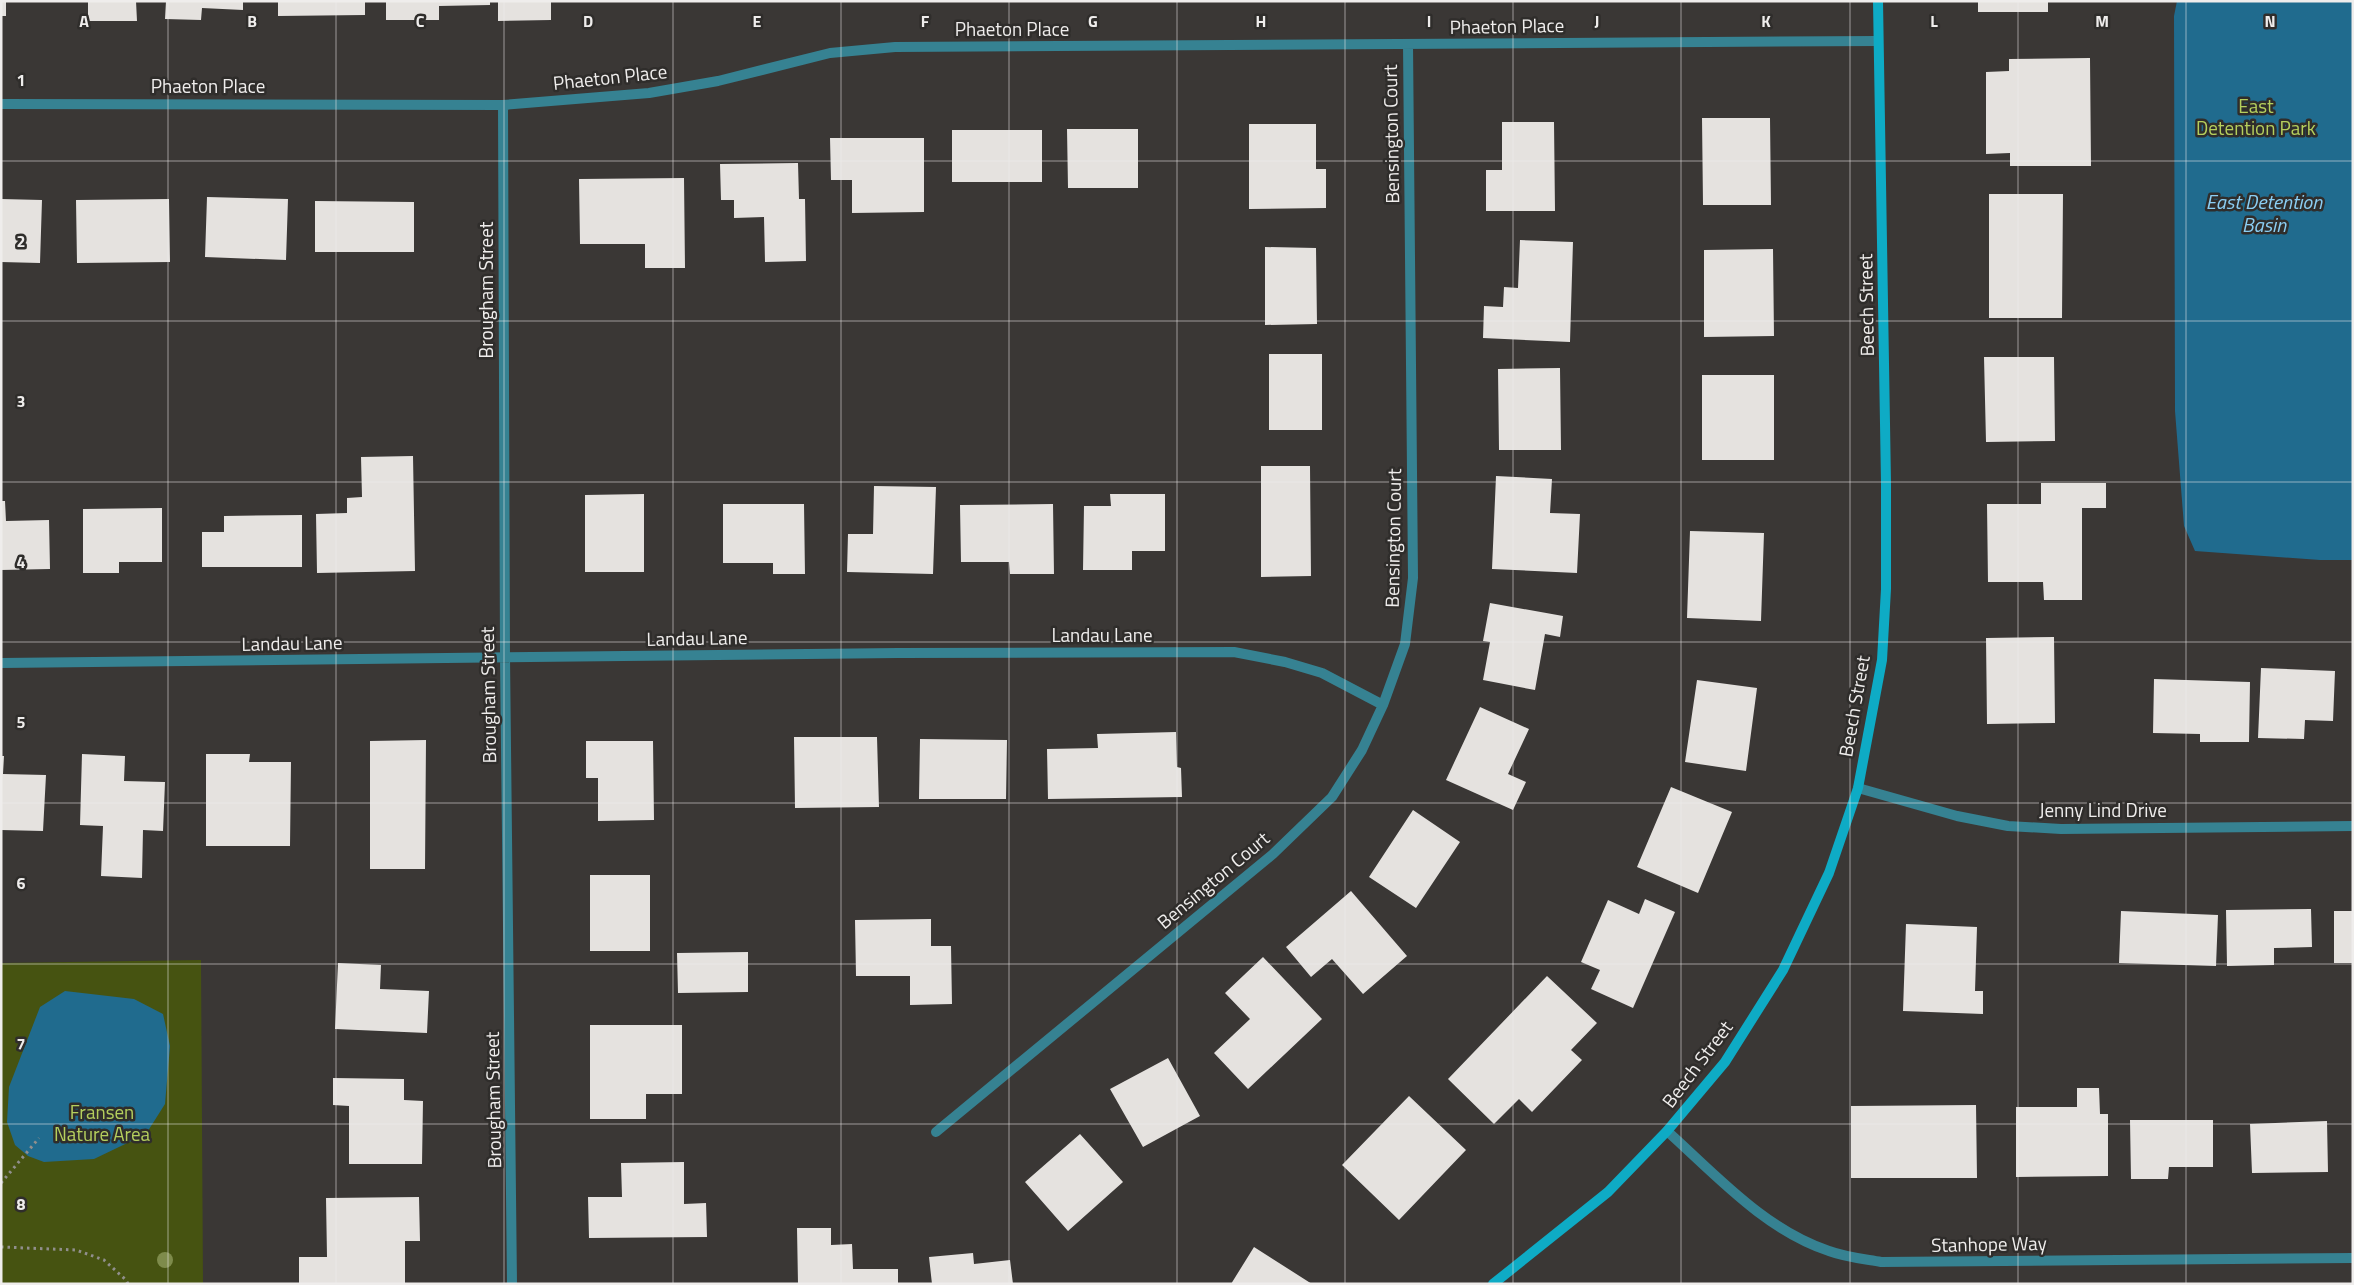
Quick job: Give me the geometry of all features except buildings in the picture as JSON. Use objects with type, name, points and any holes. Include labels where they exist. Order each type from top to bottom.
[{"type":"street","name":"Beech Street","points":[[1493,1284],[1608,1192],[1667,1131],[1725,1062],[1783,970],[1829,873],[1858,788],[1882,660],[1886,589],[1878,1]]},
{"type":"street","name":"Phaeton Place","points":[[1,104],[104,102],[502,105],[649,93],[718,81],[830,53],[895,47],[1878,40]]},
{"type":"street","name":"Bensington Court","points":[[936,1132],[1273,854],[1332,797],[1362,750],[1383,705],[1405,644],[1413,578],[1408,44]]},
{"type":"street","name":"Brougham Street","points":[[502,105],[504,657],[512,1284]]},
{"type":"street","name":"Landau Lane","points":[[1,663],[908,652],[1234,652],[1285,662],[1322,673],[1383,705]]},
{"type":"street","name":"Jenny Lind Drive","points":[[1858,788],[1957,816],[2008,826],[2061,829],[2353,826]]},
{"type":"street","name":"Stanhope Way","points":[[1667,1131],[1740,1197],[1777,1226],[1828,1251],[1881,1262],[2353,1258]]},
{"type":"path","points":[[1,1183],[39,1138]]},
{"type":"path","points":[[1,1247],[76,1250],[104,1260],[128,1284]]},
{"type":"green space","name":"Fransen Nature Area","points":[[201,960],[203,1284],[1,1284],[1,963]]},
{"type":"water","name":"East Detention Basin","points":[[2177,1],[2353,1],[2353,560],[2320,560],[2195,551],[2184,526],[2175,411],[2174,16]]},
{"type":"water","points":[[65,991],[134,999],[163,1014],[170,1046],[165,1104],[146,1134],[94,1159],[44,1162],[28,1156],[15,1145],[7,1122],[9,1087],[40,1007]]},
{"type":"park label","name":"East Detention Park","points":[[2256,117]]}]
